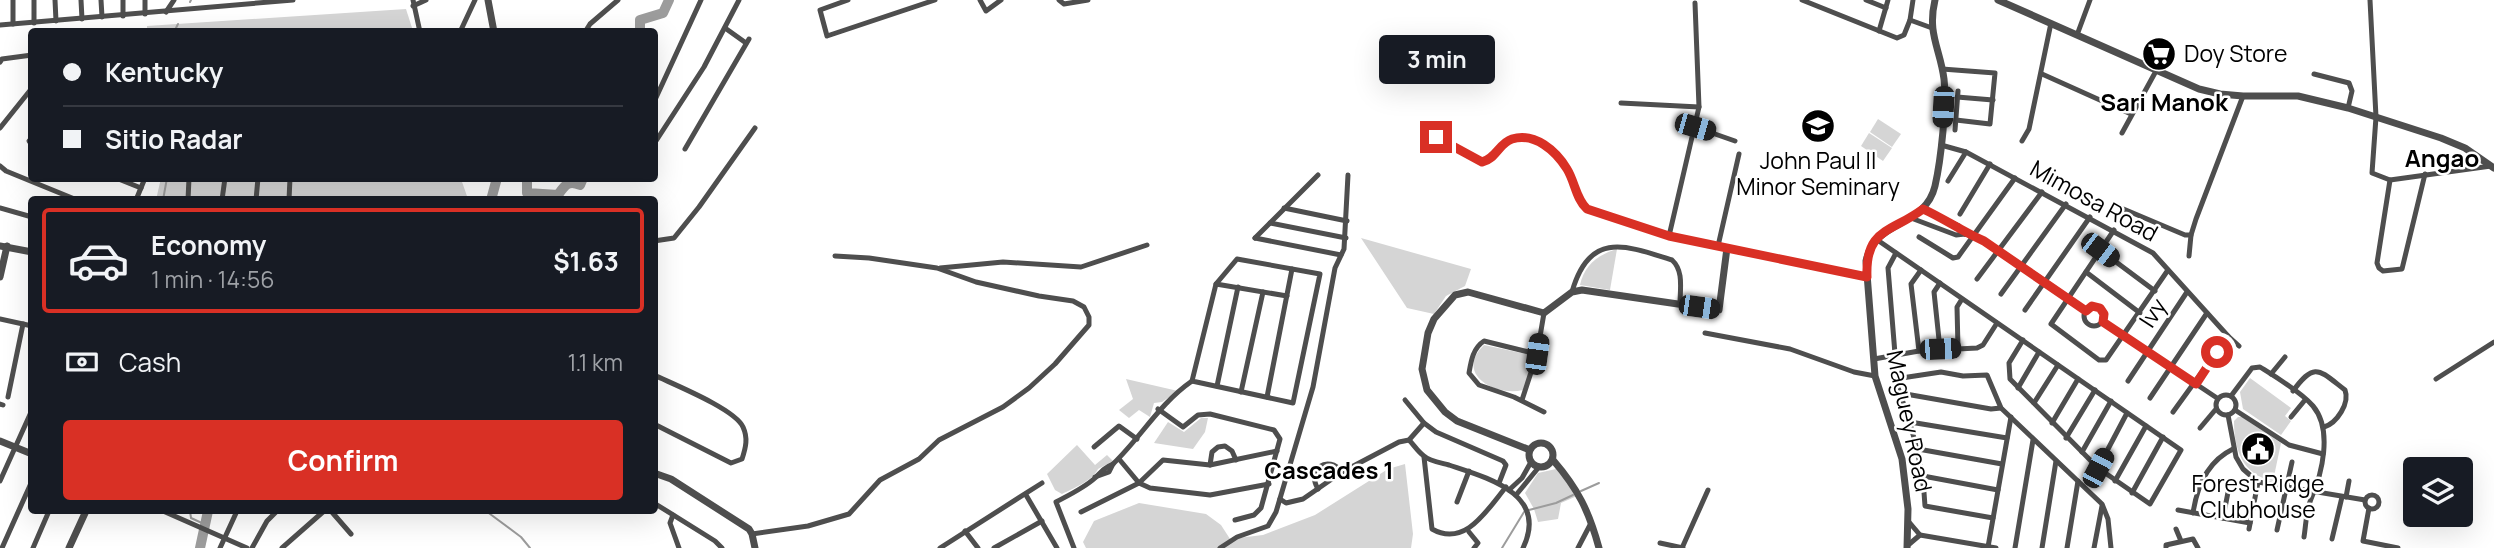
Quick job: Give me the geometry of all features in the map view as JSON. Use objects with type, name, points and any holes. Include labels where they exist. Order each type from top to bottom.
[{"type":"street","points":[[13,0],[13,24]]},
{"type":"street","points":[[34,0],[34,23]]},
{"type":"street","points":[[55,0],[55,21]]},
{"type":"street","points":[[81,0],[82,19]]},
{"type":"street","points":[[101,0],[102,17]]},
{"type":"street","points":[[123,0],[123,16]]},
{"type":"street","points":[[145,0],[145,14]]},
{"type":"street","points":[[166,12],[174,0]]},
{"type":"street","points":[[214,8],[215,0]]},
{"type":"street","points":[[0,25],[293,0]]},
{"type":"street","points":[[419,28],[413,3],[426,0]]},
{"type":"street","points":[[462,28],[475,0]]},
{"type":"street","points":[[488,0],[493,28]]},
{"type":"street","points":[[588,28],[618,0]]},
{"type":"street","points":[[658,93],[701,0]]},
{"type":"street","points":[[658,138],[704,66],[739,0]]},
{"type":"street","points":[[848,0],[820,10],[827,36],[935,0]]},
{"type":"street","points":[[980,0],[986,11],[1001,0]]},
{"type":"street","points":[[1059,0],[1064,4],[1088,0]]},
{"type":"street","points":[[1802,0],[1900,38],[1910,20],[1913,0]]},
{"type":"street","points":[[1866,0],[1886,8]]},
{"type":"street","points":[[1879,31],[1888,0]]},
{"type":"street","points":[[1935,0],[1932,29],[1944,85],[1941,145],[1935,187],[1923,209],[1875,239],[2023,340],[2181,450],[2150,504],[2098,468],[2010,379],[2008,370],[2011,358],[2023,340]]},
{"type":"street","points":[[1998,0],[2199,89],[2243,96],[2298,96],[2348,108],[2441,138],[2465,148],[2493,166]]},
{"type":"street","points":[[2077,35],[2090,0]]},
{"type":"street","points":[[2370,0],[2376,117],[2372,173],[2390,180],[2493,166]]},
{"type":"street","points":[[1669,236],[1699,107],[1695,3]]},
{"type":"street","points":[[1910,20],[1932,29]]},
{"type":"street","points":[[2022,141],[2029,130],[2051,23]]},
{"type":"street","points":[[685,149],[747,41],[725,28]]},
{"type":"street","points":[[0,62],[2,59],[28,56]]},
{"type":"street","points":[[1942,69],[1995,73],[1990,124],[1956,120]]},
{"type":"street","points":[[2122,133],[2156,71]]},
{"type":"street","points":[[2042,74],[2131,114]]},
{"type":"street","points":[[2314,74],[2349,83],[2352,91],[2348,108]]},
{"type":"street","points":[[0,128],[28,93]]},
{"type":"street","points":[[1955,130],[1957,94],[1993,100]]},
{"type":"street","points":[[2189,256],[2191,235],[2243,96]]},
{"type":"street","points":[[1621,103],[1699,107]]},
{"type":"street","points":[[1695,127],[1735,141]]},
{"type":"street","points":[[658,240],[674,238],[755,128]]},
{"type":"street","points":[[1436,137],[1482,162],[1490,160],[1509,139],[1520,137],[1539,141],[1551,149],[1567,169],[1580,201],[1587,209],[1669,236],[1867,277]]},
{"type":"street","name":"Mimosa Road","points":[[1941,145],[1966,152],[1990,164],[2153,253],[2239,346]]},
{"type":"street","points":[[1948,181],[1966,152]]},
{"type":"street","points":[[1718,246],[1739,154]]},
{"type":"street","points":[[1960,214],[1990,164]]},
{"type":"street","points":[[0,166],[28,180]]},
{"type":"street","points":[[2390,180],[2377,263],[2383,271],[2402,269],[2425,174]]},
{"type":"street","points":[[1318,175],[1255,238],[1341,255]]},
{"type":"street","points":[[1220,548],[1237,537],[1268,526],[1276,512],[1313,387],[1335,268],[1346,238],[1348,176]]},
{"type":"street","points":[[1919,237],[1953,258],[1958,257],[2015,178]]},
{"type":"street","points":[[33,182],[67,196]]},
{"type":"street","points":[[126,182],[141,188]]},
{"type":"street","points":[[138,196],[143,182]]},
{"type":"street","points":[[1977,279],[2042,192]]},
{"type":"street","points":[[2001,294],[2066,204]]},
{"type":"street","points":[[0,208],[28,216]]},
{"type":"street","points":[[1284,208],[1347,221]]},
{"type":"street","points":[[2122,208],[2191,235]]},
{"type":"street","points":[[1923,209],[1959,226],[1965,234]]},
{"type":"street","points":[[2025,310],[2090,217]]},
{"type":"street","points":[[1911,218],[1956,235],[1974,236],[1999,250],[2086,311]]},
{"type":"street","points":[[1270,223],[1346,238]]},
{"type":"street","points":[[2114,230],[2051,324],[2099,360],[2106,360],[2168,270]]},
{"type":"street","name":"Maguey Road","points":[[1875,239],[1869,248],[1866,261],[1875,376],[1902,459],[1909,522],[1907,547]]},
{"type":"street","points":[[937,268],[1003,262],[1081,267],[1147,245]]},
{"type":"street","points":[[0,277],[3,246],[28,251]]},
{"type":"street","points":[[1572,292],[1584,264],[1614,246],[1627,246],[1672,260],[1680,272],[1680,304]]},
{"type":"street","points":[[1522,400],[1537,354],[1544,313],[1572,292],[1589,290],[1721,313],[1727,248]]},
{"type":"street","points":[[2100,250],[2155,290]]},
{"type":"street","points":[[1895,354],[1888,268],[1896,253]]},
{"type":"street","points":[[658,474],[671,479],[752,534],[808,526],[849,514],[880,480],[919,459],[939,440],[989,416],[1029,388],[1055,364],[1089,325],[1087,313],[1079,302],[989,285],[937,268],[835,256]]},
{"type":"street","points":[[1074,548],[1056,502],[1095,477],[1109,472],[1158,409],[1192,381],[1216,284],[1237,259],[1321,274],[1293,403],[1192,381]]},
{"type":"street","points":[[1267,397],[1292,269]]},
{"type":"street","points":[[1919,351],[1911,284],[1921,270]]},
{"type":"street","points":[[2086,272],[2140,313]]},
{"type":"street","points":[[1216,284],[1287,296]]},
{"type":"street","points":[[1940,284],[1934,292],[1940,349]]},
{"type":"street","points":[[1217,386],[1238,287]]},
{"type":"street","points":[[1241,392],[1263,292]]},
{"type":"street","points":[[1530,450],[1457,421],[1445,412],[1427,390],[1422,369],[1428,333],[1434,319],[1455,295],[1468,292],[1544,313]]},
{"type":"street","name":"Ivy","points":[[2128,381],[2187,292]]},
{"type":"street","points":[[1958,348],[1956,307],[1962,299]]},
{"type":"street","points":[[2092,306],[2100,308],[2104,314],[2103,322],[2096,326],[2089,325],[2084,318],[2086,311],[2092,306]]},
{"type":"street","points":[[2150,398],[2207,313]]},
{"type":"street","points":[[0,319],[28,325]]},
{"type":"street","points":[[2103,322],[2217,398]]},
{"type":"street","points":[[1874,359],[1919,351],[1977,348],[1983,345],[1997,323]]},
{"type":"street","points":[[8,397],[23,324]]},
{"type":"street","points":[[1705,333],[1790,349],[1854,372],[1875,376]]},
{"type":"street","points":[[2173,412],[2196,384],[2228,336]]},
{"type":"street","points":[[1537,354],[1485,341],[1479,344],[1469,373],[1479,385],[1522,400],[1544,412]]},
{"type":"street","points":[[2436,379],[2494,342]]},
{"type":"street","points":[[2018,388],[2039,352]]},
{"type":"street","points":[[2271,374],[2285,357]]},
{"type":"street","points":[[2034,403],[2058,365]]},
{"type":"street","points":[[2231,396],[2252,368],[2257,366],[2312,405],[2324,427],[2323,454],[2304,537]]},
{"type":"street","points":[[2293,391],[2306,373],[2312,371],[2324,374],[2345,390],[2346,398],[2337,419],[2324,427]]},
{"type":"street","points":[[1993,518],[1925,506],[1918,449],[1895,379],[1941,372],[1986,376],[2001,408],[2102,504],[2108,519],[2111,548]]},
{"type":"street","points":[[658,377],[734,415],[743,426],[747,442],[743,458],[731,463],[658,427]]},
{"type":"street","points":[[2052,423],[2078,379]]},
{"type":"street","points":[[2066,438],[2095,390]]},
{"type":"street","points":[[1900,393],[1992,409],[2001,408]]},
{"type":"street","points":[[2216,409],[2221,414],[2228,415],[2235,410],[2236,402],[2231,396],[2224,394],[2217,398]]},
{"type":"street","points":[[2200,428],[2216,409],[2217,398]]},
{"type":"street","points":[[1405,400],[1424,424],[1451,439],[1503,461],[1506,465],[1499,483]]},
{"type":"street","points":[[2291,417],[2305,400]]},
{"type":"street","points":[[2082,453],[2110,401]]},
{"type":"street","points":[[1158,409],[1183,427],[1198,415],[1210,414],[1270,428],[1280,439],[1261,508],[1254,515],[1235,520]]},
{"type":"street","points":[[2235,410],[2289,445],[2323,454]]},
{"type":"street","points":[[2098,468],[2127,413]]},
{"type":"street","points":[[2228,415],[2233,449],[2243,469],[2258,482],[2365,500]]},
{"type":"street","points":[[1988,547],[2011,417]]},
{"type":"street","points":[[1,478],[28,419]]},
{"type":"street","points":[[1910,422],[2007,438]]},
{"type":"street","points":[[1280,499],[1286,503],[1303,499],[1342,472],[1399,442],[1409,440],[1424,424]]},
{"type":"street","points":[[1094,446],[1119,425],[1137,439]]},
{"type":"street","points":[[2115,481],[2146,426]]},
{"type":"street","points":[[2132,493],[2163,437]]},
{"type":"street","points":[[0,440],[28,452]]},
{"type":"street","points":[[1409,440],[1424,457],[1499,483],[1516,495],[1529,515],[1530,530],[1523,548]]},
{"type":"street","points":[[2015,548],[2034,440]]},
{"type":"street","points":[[1530,450],[1537,444],[1546,444],[1553,451],[1553,460],[1573,483],[1591,521],[1599,548]]},
{"type":"street","points":[[1210,465],[1212,452],[1218,447],[1225,446],[1232,451],[1236,460]]},
{"type":"street","points":[[1918,449],[2002,464]]},
{"type":"street","points":[[2193,513],[2196,495],[2213,463],[2220,455],[2233,449]]},
{"type":"street","points":[[1424,457],[1432,528],[1455,536],[1469,532],[1508,489],[1522,478],[1531,462],[1530,450]]},
{"type":"street","points":[[1081,512],[1139,483],[1163,460],[1210,465],[1277,451]]},
{"type":"street","points":[[1531,462],[1545,467],[1553,460]]},
{"type":"street","points":[[1116,461],[1139,483],[1150,488],[1210,495],[1269,484]]},
{"type":"street","points":[[2042,548],[2056,461]]},
{"type":"street","points":[[2277,530],[2292,462]]},
{"type":"street","points":[[1318,489],[1314,482],[1317,468],[1331,463],[1338,466],[1342,472]]},
{"type":"street","points":[[1516,495],[1539,467]]},
{"type":"street","points":[[1457,502],[1469,471]]},
{"type":"street","points":[[1923,476],[1998,490]]},
{"type":"street","points":[[2067,548],[2078,481]]},
{"type":"street","points":[[2332,539],[2349,481]]},
{"type":"street","points":[[2223,518],[2230,482]]},
{"type":"street","points":[[2178,510],[2250,526],[2258,482]]},
{"type":"street","points":[[940,548],[1042,483]]},
{"type":"street","points":[[2,548],[28,490]]},
{"type":"street","points":[[1660,543],[1682,548],[1708,490]]},
{"type":"street","points":[[1026,495],[1057,548]]},
{"type":"street","points":[[2365,500],[2374,495],[2379,500],[2376,507],[2368,508]]},
{"type":"street","points":[[2365,500],[2368,508],[2363,541],[2395,547],[2393,537]]},
{"type":"street","points":[[2094,548],[2102,504]]},
{"type":"street","points":[[658,506],[722,548]]},
{"type":"street","points":[[33,548],[48,514]]},
{"type":"street","points":[[69,548],[85,514]]},
{"type":"street","points":[[170,514],[250,548],[267,521],[275,514]]},
{"type":"street","points":[[220,548],[236,514]]},
{"type":"street","points":[[282,548],[321,514]]},
{"type":"street","points":[[334,514],[351,534]]},
{"type":"street","points":[[673,515],[670,523],[679,548]]},
{"type":"street","points":[[995,548],[1042,521]]},
{"type":"street","points":[[1578,548],[1591,521]]},
{"type":"street","points":[[1909,522],[1922,535],[1958,545],[1996,548]]},
{"type":"street","points":[[2176,529],[2181,541]]},
{"type":"street","points":[[965,531],[978,548]]},
{"type":"street","points":[[1469,532],[1477,539],[1478,543],[1474,548]]},
{"type":"street","points":[[752,534],[755,548]]},
{"type":"street","points":[[1907,547],[1922,535]]},
{"type":"street","points":[[2166,548],[2166,545],[2193,539],[2198,548]]},
{"type":"shaded area","points":[[406,9],[412,28],[147,28]]},
{"type":"shaded area","points":[[1878,119],[1901,134],[1892,147],[1870,132]]},
{"type":"shaded area","points":[[1869,133],[1892,148],[1883,161],[1861,146]]},
{"type":"shaded area","points":[[160,182],[462,182],[467,196],[157,196]]},
{"type":"shaded area","points":[[1361,238],[1471,269],[1465,286],[1446,296],[1434,314],[1407,308]]},
{"type":"shaded area","points":[[1617,249],[1610,290],[1580,285],[1592,262]]},
{"type":"shaded area","points":[[1484,345],[1531,355],[1534,359],[1523,390],[1501,390],[1482,381],[1476,374],[1474,365],[1476,356]]},
{"type":"shaded area","points":[[2250,378],[2291,408],[2285,416],[2291,421],[2281,435],[2243,409],[2240,392]]},
{"type":"shaded area","points":[[1126,379],[1178,391],[1162,402],[1154,403],[1150,417],[1139,410],[1129,418],[1119,410],[1133,399]]},
{"type":"shaded area","points":[[2238,417],[2281,443],[2273,481],[2254,473],[2242,459],[2234,431],[2234,421]]},
{"type":"shaded area","points":[[1201,418],[1208,418],[1205,432],[1193,449],[1154,443],[1168,422],[1184,432]]},
{"type":"shaded area","points":[[1077,445],[1095,465],[1107,455],[1113,461],[1098,469],[1087,481],[1062,494],[1055,490],[1047,474]]},
{"type":"shaded area","points":[[1405,464],[1413,534],[1411,548],[1086,548],[1083,542],[1094,521],[1139,503],[1206,514],[1221,525],[1232,542],[1238,538],[1263,535],[1315,515],[1388,469]]},
{"type":"shaded area","points":[[1556,469],[1565,477],[1577,496],[1561,503],[1558,519],[1538,522],[1525,493],[1538,473]]},
{"type":"waterway","points":[[640,28],[640,20],[663,13],[669,0]]},
{"type":"waterway","points":[[176,28],[178,24]]},
{"type":"waterway","points":[[164,196],[166,182]]},
{"type":"waterway","points":[[492,196],[496,182]]},
{"type":"waterway","points":[[527,182],[527,193],[558,195],[567,184],[580,185],[581,182]]},
{"type":"waterway","points":[[1581,491],[1599,483]]},
{"type":"waterway","points":[[1529,510],[1573,495]]},
{"type":"waterway","points":[[1502,548],[1524,512]]},
{"type":"waterway","points":[[190,514],[191,518],[204,524]]},
{"type":"waterway","points":[[200,548],[207,514]]},
{"type":"waterway","points":[[490,514],[521,537],[530,548]]},
{"type":"place","name":"Doy Store","points":[[2159,54]]},
{"type":"place","name":"John Paul II Minor Seminary","points":[[1818,126]]},
{"type":"place","name":"Forest Ridge Clubhouse","points":[[2258,449]]},
{"type":"district","name":"Sari Manok","points":[[2164,103]]},
{"type":"district","name":"Angao","points":[[2442,159]]},
{"type":"district","name":"Cascades 1","points":[[1329,471]]},
{"type":"route","points":[[1436,137],[1482,162],[1490,160],[1509,139],[1533,139],[1551,149],[1567,169],[1580,201],[1587,209],[1669,236],[1867,277],[1866,261],[1869,248],[1875,239],[1923,209],[1959,226],[1965,234],[1984,241],[2086,311],[2092,306],[2100,308],[2104,314],[2103,322],[2196,384],[2217,352]]}]
